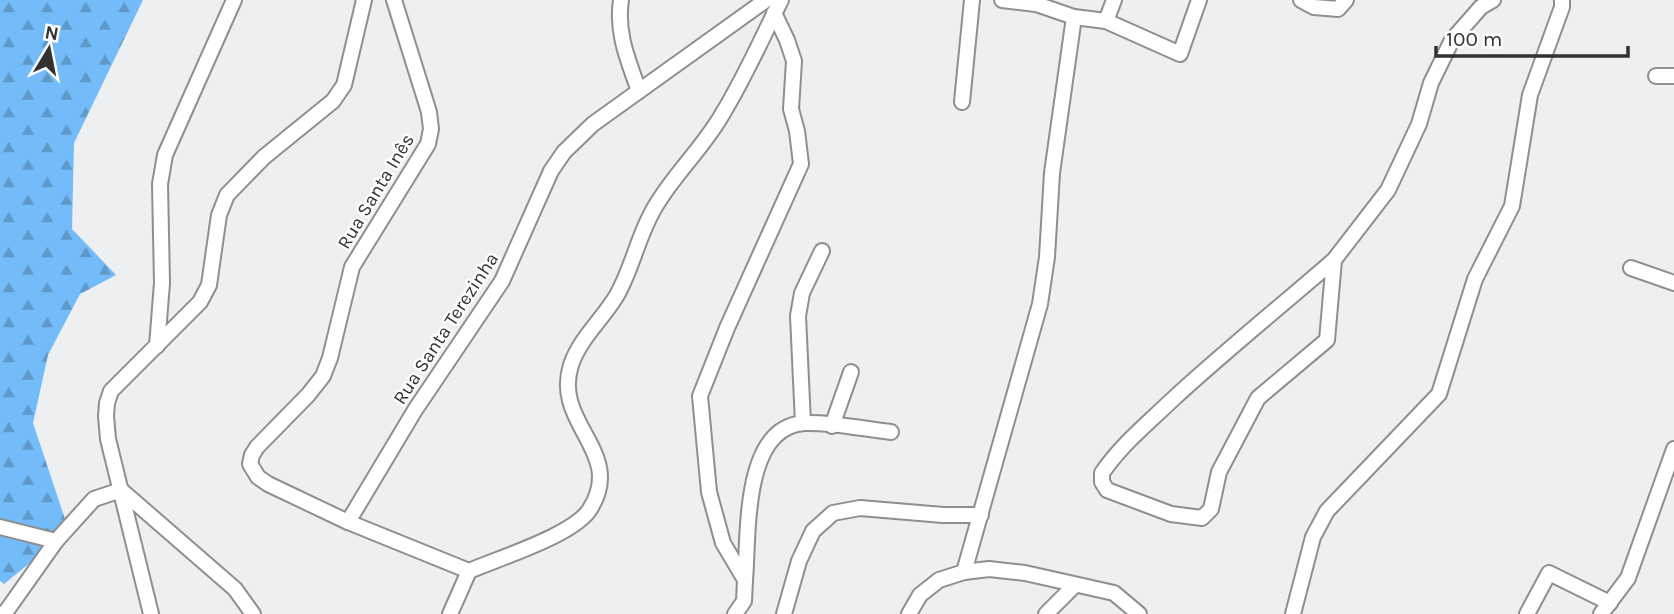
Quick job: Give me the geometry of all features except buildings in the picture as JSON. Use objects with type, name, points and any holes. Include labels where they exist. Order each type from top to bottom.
[{"type":"street","points":[[157,346],[162,283],[160,184],[165,155],[234,0]]},
{"type":"street","points":[[151,614],[108,439],[107,403],[111,391],[201,302],[209,285],[219,215],[227,195],[264,158],[339,94],[344,85],[364,0]]},
{"type":"street","name":"Rua Santa Inês","points":[[394,0],[429,112],[431,129],[428,144],[352,267],[330,358],[323,376],[257,447],[250,464],[258,477],[268,484],[348,522],[469,571]]},
{"type":"street","points":[[621,0],[618,21],[620,39],[639,91]]},
{"type":"street","name":"Rua Santa Terezinha","points":[[348,522],[415,410],[502,281],[558,160],[586,130],[766,0]]},
{"type":"street","points":[[962,102],[972,0]]},
{"type":"street","points":[[1002,0],[1036,4],[1074,17],[1106,21],[1180,54],[1199,0]]},
{"type":"street","points":[[1106,21],[1114,0]]},
{"type":"street","points":[[1301,0],[1314,7],[1338,9],[1346,0]]},
{"type":"street","points":[[1334,260],[1327,340],[1258,398],[1219,472],[1211,509],[1202,517],[1171,514],[1107,490],[1102,482],[1102,473],[1136,434],[1221,355],[1334,260],[1388,190],[1419,124],[1431,83],[1452,40],[1481,7],[1493,0]]},
{"type":"street","points":[[1293,614],[1313,537],[1327,511],[1439,394],[1475,279],[1512,206],[1530,95],[1562,7],[1562,0]]},
{"type":"street","points":[[450,614],[469,571],[572,527],[591,508],[600,470],[597,458],[573,415],[566,394],[572,363],[585,337],[616,296],[654,208],[723,114],[778,7]]},
{"type":"street","points":[[745,580],[723,543],[709,492],[699,396],[801,164],[791,109],[794,61],[778,7]]},
{"type":"street","points":[[964,572],[1040,304],[1049,245],[1052,173],[1074,17]]},
{"type":"street","points":[[1656,76],[1674,76]]},
{"type":"street","points":[[803,423],[798,316],[802,293],[822,251]]},
{"type":"street","points":[[1631,268],[1674,283]]},
{"type":"street","points":[[832,426],[850,372]]},
{"type":"street","points":[[736,614],[744,601],[753,477],[761,453],[776,432],[803,423],[891,432]]},
{"type":"street","points":[[1527,614],[1549,573],[1606,608],[1628,578],[1674,449]]},
{"type":"street","points":[[0,614],[5,613],[56,541],[94,499],[121,490]]},
{"type":"street","points":[[121,490],[235,589],[253,614]]},
{"type":"street","points":[[784,614],[799,561],[813,531],[833,513],[860,508],[943,516],[981,514]]},
{"type":"street","points":[[0,527],[56,541]]},
{"type":"street","points":[[909,614],[920,595],[939,580],[964,572],[989,569],[1025,573],[1114,593],[1139,614]]},
{"type":"street","points":[[1046,614],[1075,584]]},
{"type":"green space","points":[[0,0],[143,0],[74,143],[72,229],[116,275],[80,294],[48,355],[33,423],[69,531],[4,584],[0,581]]}]
